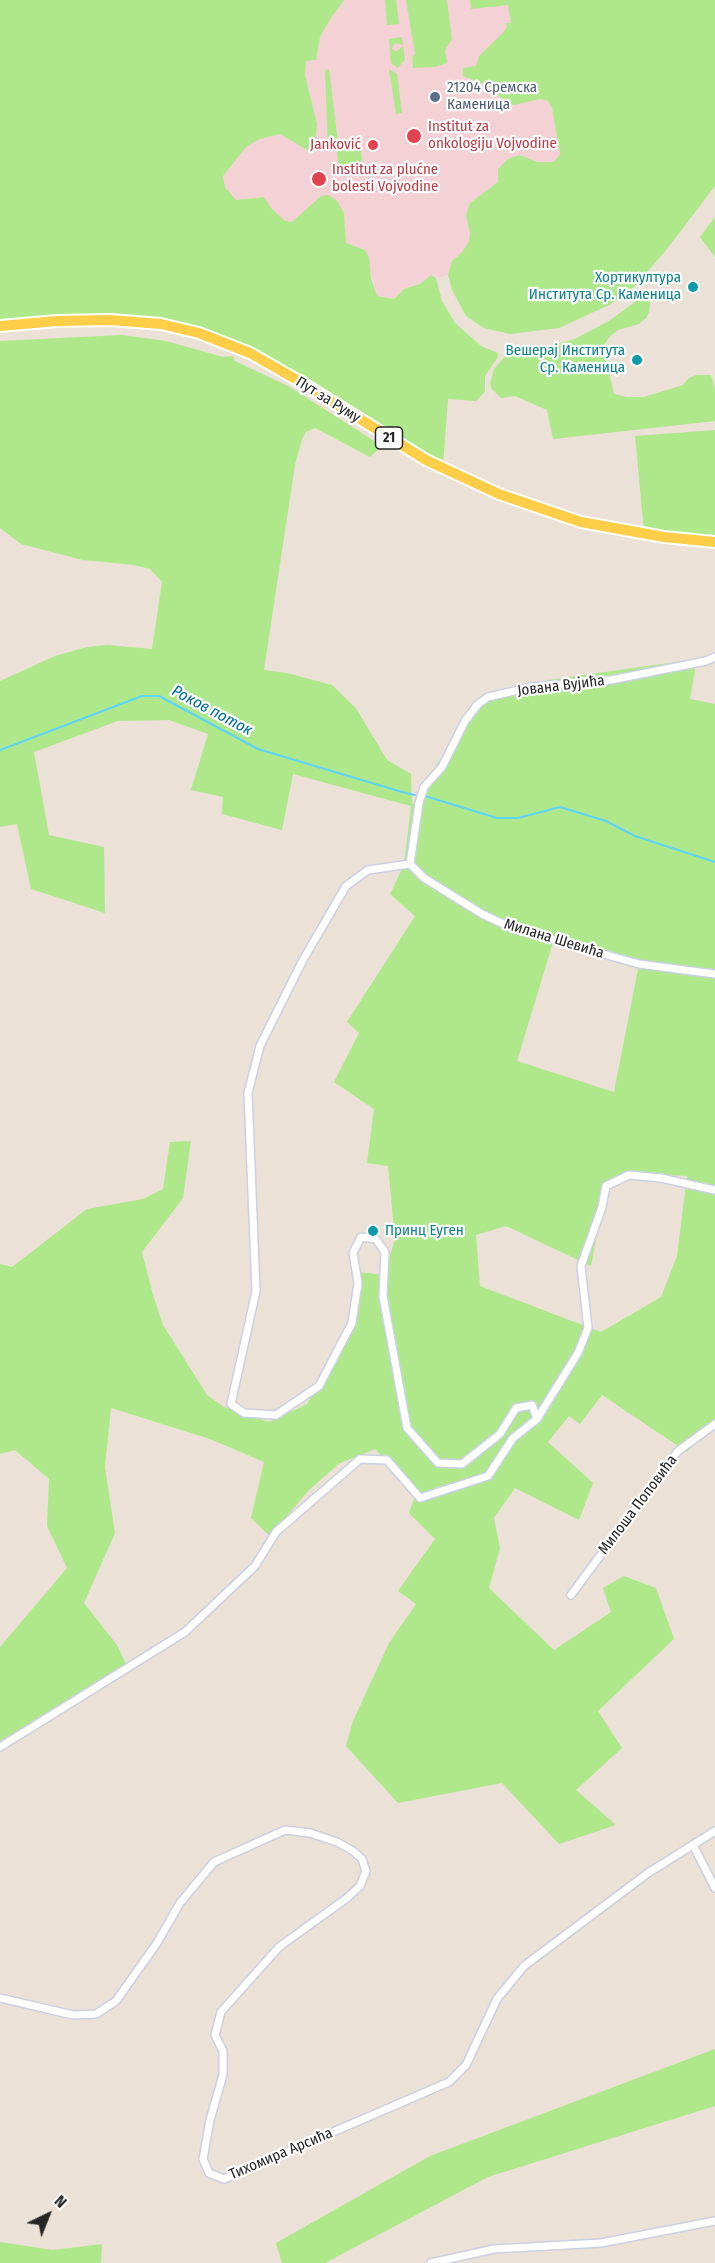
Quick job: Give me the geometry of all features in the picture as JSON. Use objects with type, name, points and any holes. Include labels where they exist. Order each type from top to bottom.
[{"type":"main road","name":"Пут за Руму","points":[[0,326],[57,321],[110,320],[161,324],[199,333],[250,353],[426,460],[500,494],[581,522],[664,537],[715,542]]},
{"type":"street","name":"Јована Вујића","points":[[410,864],[418,803],[424,787],[442,767],[465,722],[478,704],[488,697],[531,687],[611,680],[706,662],[715,657]]},
{"type":"street","name":"Милана Шевића","points":[[410,864],[424,878],[443,890],[482,914],[514,929],[639,964],[715,974]]},
{"type":"street","points":[[410,864],[368,870],[346,886],[303,960],[260,1046],[248,1093],[256,1291],[231,1404],[244,1413],[276,1415],[319,1386],[352,1323],[358,1283],[353,1253],[361,1237],[376,1239],[385,1252],[383,1296],[407,1428],[438,1463],[462,1464],[500,1434],[516,1408],[532,1405],[537,1419]]},
{"type":"street","points":[[0,1747],[185,1632],[255,1566],[276,1532],[360,1459],[387,1460],[420,1498],[488,1476],[513,1438],[537,1419],[578,1353],[588,1328],[581,1266],[602,1207],[606,1186],[629,1175],[661,1178],[715,1190]]},
{"type":"street","name":"Милоша Поповића","points":[[571,1596],[678,1451],[715,1424]]},
{"type":"street","name":"Тихомира Арсића","points":[[0,1998],[73,2015],[96,2014],[116,2001],[158,1943],[180,1903],[214,1862],[285,1830],[310,1833],[337,1842],[353,1851],[362,1859],[366,1871],[360,1886],[279,1947],[221,2012],[215,2035],[223,2051],[223,2075],[210,2120],[203,2158],[209,2173],[224,2179],[449,2082],[466,2064],[497,1999],[525,1966],[648,1873],[715,1831]]},
{"type":"street","points":[[693,1845],[715,1888]]},
{"type":"street","points":[[431,2263],[494,2249],[601,2243],[715,2221]]},
{"type":"shaded area","points":[[344,0],[531,0],[557,131],[560,154],[554,162],[533,160],[498,182],[466,215],[470,232],[469,243],[452,261],[448,275],[436,278],[431,275],[420,284],[404,289],[394,299],[377,296],[365,250],[346,243],[344,213],[321,196],[292,222],[285,221],[272,209],[264,197],[236,200],[225,187],[223,176],[247,146],[260,139],[280,134],[309,151],[315,143],[317,124],[305,75],[306,61],[316,60],[320,38]]},
{"type":"green space","points":[[0,0],[344,0],[320,37],[316,60],[306,61],[305,75],[317,124],[315,143],[309,151],[280,134],[260,139],[247,146],[223,176],[225,187],[236,200],[264,197],[272,209],[285,221],[292,222],[321,196],[328,195],[337,201],[344,213],[346,243],[365,250],[369,257],[371,278],[377,296],[394,299],[404,289],[420,284],[431,275],[436,278],[442,301],[455,323],[481,346],[498,353],[498,357],[485,376],[485,391],[476,401],[448,399],[443,465],[267,356],[212,331],[183,323],[141,317],[97,316],[0,322]]},
{"type":"green space","points":[[385,0],[396,0],[399,24],[387,25]]},
{"type":"green space","points":[[406,0],[447,0],[452,39],[445,50],[447,63],[435,67],[413,68],[412,57],[415,54]]},
{"type":"green space","points":[[470,0],[715,0],[715,186],[667,249],[635,286],[611,304],[559,328],[510,334],[484,328],[466,316],[452,290],[448,275],[452,261],[469,242],[470,232],[466,215],[470,203],[498,182],[498,169],[508,159],[519,155],[538,162],[554,162],[560,154],[552,108],[548,101],[540,99],[514,105],[506,102],[487,85],[463,76],[463,68],[476,66],[479,56],[502,34],[507,27],[506,23],[511,23],[508,5],[471,9]]},
{"type":"green space","points":[[402,37],[403,45],[395,43],[392,47],[397,51],[403,46],[405,59],[398,68],[391,63],[389,39]]},
{"type":"green space","points":[[329,69],[338,142],[360,140],[363,169],[339,172],[337,151],[331,151],[328,148],[325,70]]},
{"type":"green space","points":[[389,69],[397,74],[402,113],[396,114]]},
{"type":"green space","points":[[715,217],[715,257],[700,237]]},
{"type":"green space","points":[[640,298],[650,302],[646,318],[639,324],[618,330],[610,336],[603,347],[614,394],[644,397],[683,385],[689,378],[696,375],[711,375],[715,390],[715,421],[553,439],[547,410],[515,396],[501,398],[492,389],[490,384],[494,369],[507,354],[525,352],[575,339],[609,321]]},
{"type":"green space","points":[[122,335],[166,341],[223,357],[233,356],[235,361],[290,387],[382,446],[370,457],[315,428],[306,432],[302,439],[295,465],[264,670],[287,673],[332,685],[356,708],[387,760],[411,774],[412,805],[457,732],[490,696],[549,680],[697,659],[690,699],[715,704],[715,1425],[687,1452],[602,1395],[580,1424],[569,1416],[548,1442],[593,1483],[579,1520],[515,1488],[494,1518],[500,1548],[489,1588],[554,1650],[611,1612],[603,1588],[624,1576],[656,1588],[674,1639],[598,1711],[622,1748],[576,1790],[616,1825],[559,1844],[502,1783],[398,1803],[346,1746],[353,1721],[389,1643],[416,1604],[398,1591],[435,1539],[409,1513],[416,1493],[375,1449],[340,1463],[309,1490],[270,1536],[251,1518],[264,1462],[210,1439],[111,1408],[105,1467],[115,1533],[84,1603],[117,1645],[126,1664],[0,1751],[0,1647],[67,1568],[47,1526],[49,1479],[15,1450],[0,1454],[0,1264],[12,1267],[87,1209],[143,1199],[163,1189],[170,1142],[191,1141],[183,1198],[142,1252],[163,1325],[207,1395],[224,1407],[269,1422],[307,1404],[337,1355],[354,1315],[358,1272],[383,1275],[395,1240],[388,1166],[367,1163],[374,1109],[334,1082],[359,1033],[347,1022],[415,916],[390,894],[404,865],[411,806],[293,774],[282,830],[222,814],[223,797],[191,790],[208,734],[169,720],[118,721],[34,752],[49,835],[104,847],[105,913],[31,889],[17,824],[0,827],[0,681],[55,656],[87,647],[108,645],[152,649],[162,582],[150,569],[134,565],[83,560],[21,544],[0,528],[0,341]],"holes":[[[554,939],[640,959],[614,1092],[517,1061]],[[625,1173],[687,1176],[677,1256],[661,1297],[601,1332],[480,1286],[476,1235],[506,1226],[591,1266],[607,1182]]]},
{"type":"green space","points":[[715,430],[715,538],[644,531],[635,436]]},
{"type":"green space","points":[[715,2049],[715,2106],[488,2177],[325,2263],[282,2263],[276,2243],[430,2156]]},
{"type":"green space","points":[[0,2242],[53,2250],[102,2244],[101,2263],[0,2263]]},
{"type":"waterway","name":"Роков поток","points":[[0,750],[142,696],[159,696],[258,749],[415,795]]},
{"type":"waterway","name":"Роков поток","points":[[425,796],[497,818],[518,818],[560,807],[606,821],[635,836],[715,862]]},
{"type":"place","name":"21204 Сремска Каменица","points":[[435,97]]},
{"type":"place","name":"Institut za onkologiju Vojvodine","points":[[414,136]]},
{"type":"place","name":"Janković","points":[[373,145]]},
{"type":"place","name":"Institut za plućne bolesti Vojvodine","points":[[319,179]]},
{"type":"place","name":"Хортикултура Института Ср. Каменица","points":[[693,287]]},
{"type":"place","name":"Вешерај Института Ср. Каменица","points":[[637,360]]},
{"type":"place","name":"Принц Еуген","points":[[373,1231]]}]
